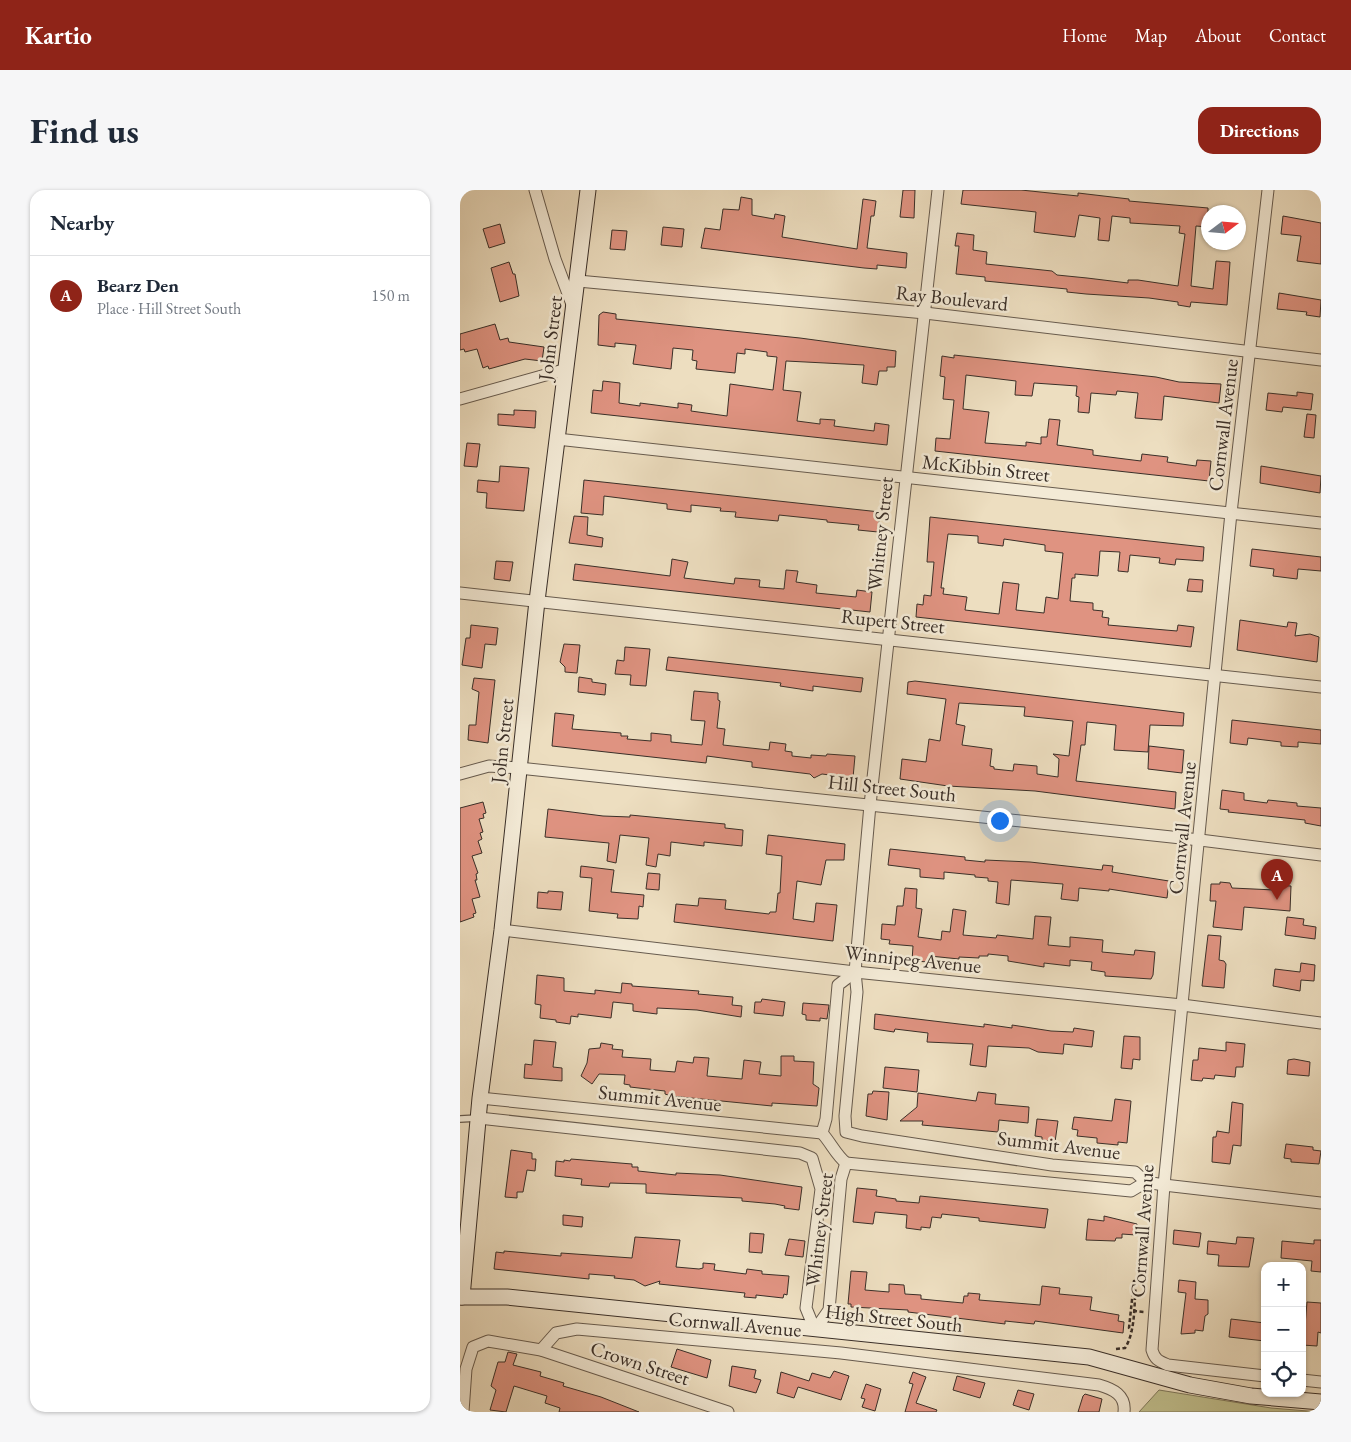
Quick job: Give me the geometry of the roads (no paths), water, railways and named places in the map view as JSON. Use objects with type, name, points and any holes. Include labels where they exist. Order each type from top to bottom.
[{"type":"street","points":[[535,190],[555,259],[574,311]]},
{"type":"street","name":"John Street","points":[[461,1297],[480,1098],[502,930],[537,601],[588,190]]},
{"type":"street","name":"Whitney Street","points":[[846,1132],[845,1116],[857,992],[855,972],[870,805],[938,190]]},
{"type":"street","name":"Cornwall Avenue","points":[[1261,1376],[1178,1366],[1158,1361],[1154,1357],[1152,1350],[1164,1186],[1200,840],[1231,513],[1251,353],[1268,190]]},
{"type":"street","name":"Ray Boulevard","points":[[578,281],[925,313],[1321,360]]},
{"type":"street","points":[[460,399],[567,369]]},
{"type":"street","name":"McKibbin Street","points":[[557,439],[905,479],[1321,523]]},
{"type":"street","name":"Rupert Street","points":[[460,594],[1321,687]]},
{"type":"street","name":"Hill Street South","points":[[460,774],[490,766],[519,768],[1200,840],[1321,855]]},
{"type":"street","name":"Winnipeg Avenue","points":[[502,930],[855,972],[1182,1005],[1321,1023]]},
{"type":"street","points":[[846,1163],[839,1158],[831,1143],[822,1133],[826,1119],[838,985],[855,972]]},
{"type":"street","name":"Summit Avenue","points":[[480,1098],[822,1133]]},
{"type":"street","name":"Summit Avenue","points":[[478,1118],[800,1153],[812,1158]]},
{"type":"street","name":"Summit Avenue","points":[[846,1132],[1052,1165],[1135,1172],[1146,1182],[1164,1186],[1321,1203]]},
{"type":"street","name":"Whitney Street","points":[[812,1158],[821,1189],[806,1308],[815,1330]]},
{"type":"street","name":"Whitney Street","points":[[815,1330],[829,1310],[840,1179],[846,1163]]},
{"type":"street","name":"Summit Avenue","points":[[846,1163],[1131,1191],[1146,1182]]},
{"type":"street","points":[[1050,1183],[1052,1165]]},
{"type":"street","name":"High Street South","points":[[461,1297],[507,1297],[1089,1357],[1190,1385],[1251,1396],[1321,1402]]},
{"type":"street","name":"Cornwall Avenue","points":[[541,1350],[556,1333],[577,1329],[841,1353],[1099,1385],[1118,1393],[1123,1400],[1124,1412]]},
{"type":"street","points":[[463,1412],[466,1369],[473,1347],[488,1340],[541,1350]]},
{"type":"street","name":"Crown Street","points":[[541,1350],[728,1412]]},
{"type":"street","points":[[1306,1380],[1321,1382]]},
{"type":"lane","points":[[460,1119],[478,1118]]},
{"type":"place","name":"Bearz Den","points":[[1277,900]]}]
